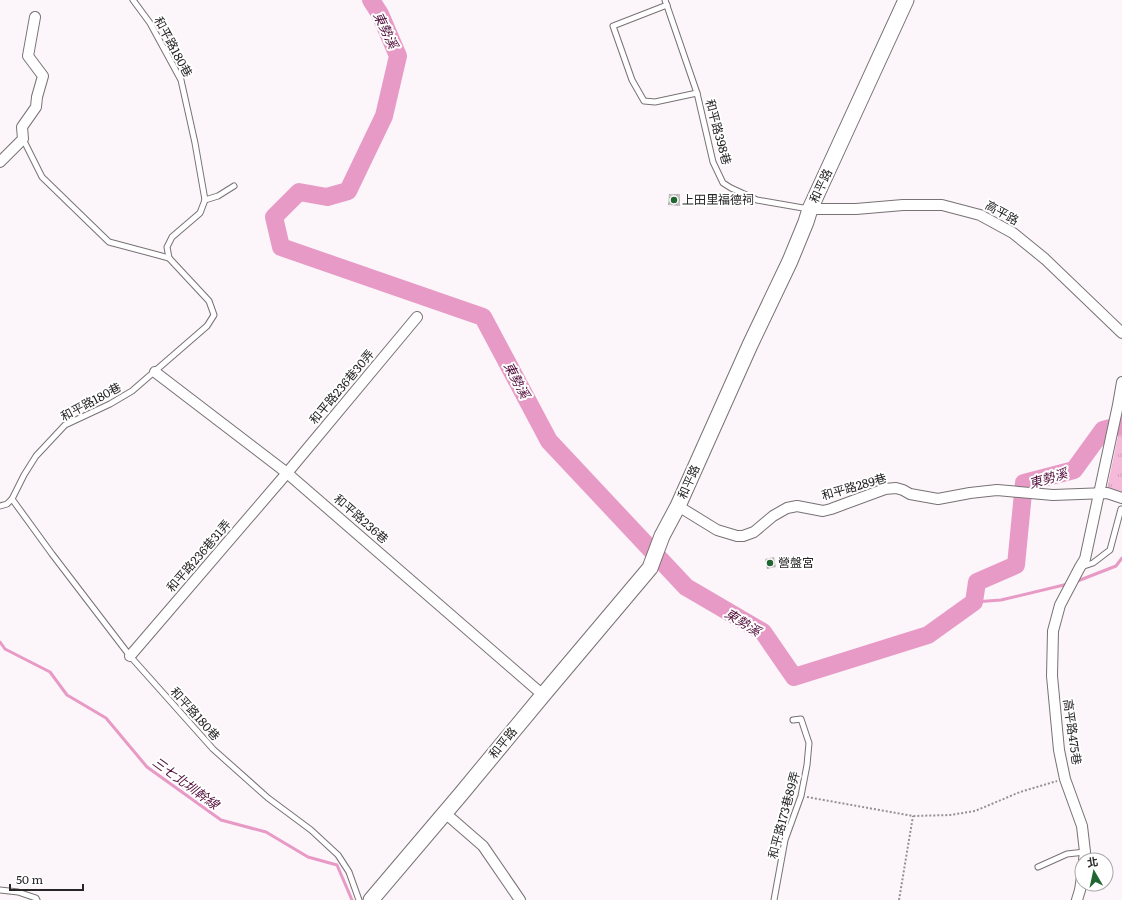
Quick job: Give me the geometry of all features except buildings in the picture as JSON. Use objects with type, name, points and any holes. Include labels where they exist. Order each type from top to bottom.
[{"type":"street","name":"和平路","points":[[371,900],[650,568],[662,536],[678,506],[750,345],[790,261],[810,209],[906,0]]},
{"type":"street","points":[[0,162],[23,139],[22,127],[36,107],[43,76],[28,56],[35,17]]},
{"type":"street","name":"高平路","points":[[810,209],[856,209],[902,205],[942,205],[980,215],[1013,233],[1045,259],[1122,333]]},
{"type":"street","name":"和平路236巷30弄","points":[[288,473],[417,317]]},
{"type":"street","name":"和平路236巷","points":[[155,372],[288,473],[543,695]]},
{"type":"street","points":[[1080,568],[1085,559],[1122,382]]},
{"type":"street","name":"和平路236巷31弄","points":[[130,656],[288,473]]},
{"type":"street","name":"和平路289巷","points":[[678,506],[717,530],[742,536],[754,532],[777,513],[787,508],[797,506],[823,511],[885,489],[896,488],[910,494],[938,499],[996,490],[1054,495],[1107,493],[1122,498]]},
{"type":"street","name":"高平路475巷","points":[[1080,568],[1060,605],[1053,631],[1052,676],[1060,750],[1066,779],[1082,826],[1085,852]]},
{"type":"street","points":[[445,813],[483,846],[520,900]]},
{"type":"lane","name":"和平路180巷","points":[[133,0],[150,23],[181,80],[195,142],[205,200]]},
{"type":"lane","points":[[666,2],[612,26],[632,80],[644,101],[655,102],[697,93]]},
{"type":"lane","name":"和平路398巷","points":[[666,2],[697,93],[713,162],[723,183],[757,200],[810,209]]},
{"type":"lane","points":[[23,139],[42,177],[109,242],[169,258],[167,247],[172,237],[200,213],[205,200],[218,196],[234,186]]},
{"type":"lane","name":"和平路180巷","points":[[169,258],[210,301],[214,315],[207,326],[132,391],[110,404],[65,425],[36,456],[24,475],[12,499],[130,656],[213,749],[268,798],[311,830],[338,855],[349,872],[359,900]]},
{"type":"lane","points":[[0,506],[6,504],[12,499]]},
{"type":"lane","points":[[1080,568],[1093,563],[1110,550],[1121,509]]},
{"type":"lane","name":"和平路173巷89弄","points":[[774,900],[785,840],[801,796],[807,765],[809,743],[802,719],[793,720]]},
{"type":"lane","points":[[1038,867],[1067,854],[1074,855]]},
{"type":"lane","points":[[0,890],[18,892],[36,898],[37,900]]},
{"type":"path","points":[[801,796],[913,816],[950,815],[975,811],[1020,792],[1066,779]]},
{"type":"path","points":[[899,900],[913,816]]},
{"type":"green space","points":[[1122,416],[1122,494],[1107,489]]},
{"type":"waterway","name":"東勢溪","points":[[371,0],[380,14],[398,56],[384,116],[348,191],[327,197],[299,192],[274,217],[281,247],[483,317],[549,441],[686,587],[763,632],[794,677],[928,635],[974,602],[977,582],[1016,565],[1024,483],[1074,470],[1103,430],[1122,425]]},
{"type":"waterway","name":"東勢溪","points":[[1075,582],[1116,566],[1122,558]]},
{"type":"waterway","name":"東勢溪","points":[[974,602],[1001,600],[1068,584]]},
{"type":"waterway","name":"三七北圳幹線","points":[[0,642],[5,649],[50,672],[67,695],[106,718],[147,767],[221,820],[266,832],[308,857],[337,865],[352,900]]},
{"type":"place","name":"上田里福德祠","points":[[674,200]]},
{"type":"place","name":"營盤宮","points":[[770,563]]}]
